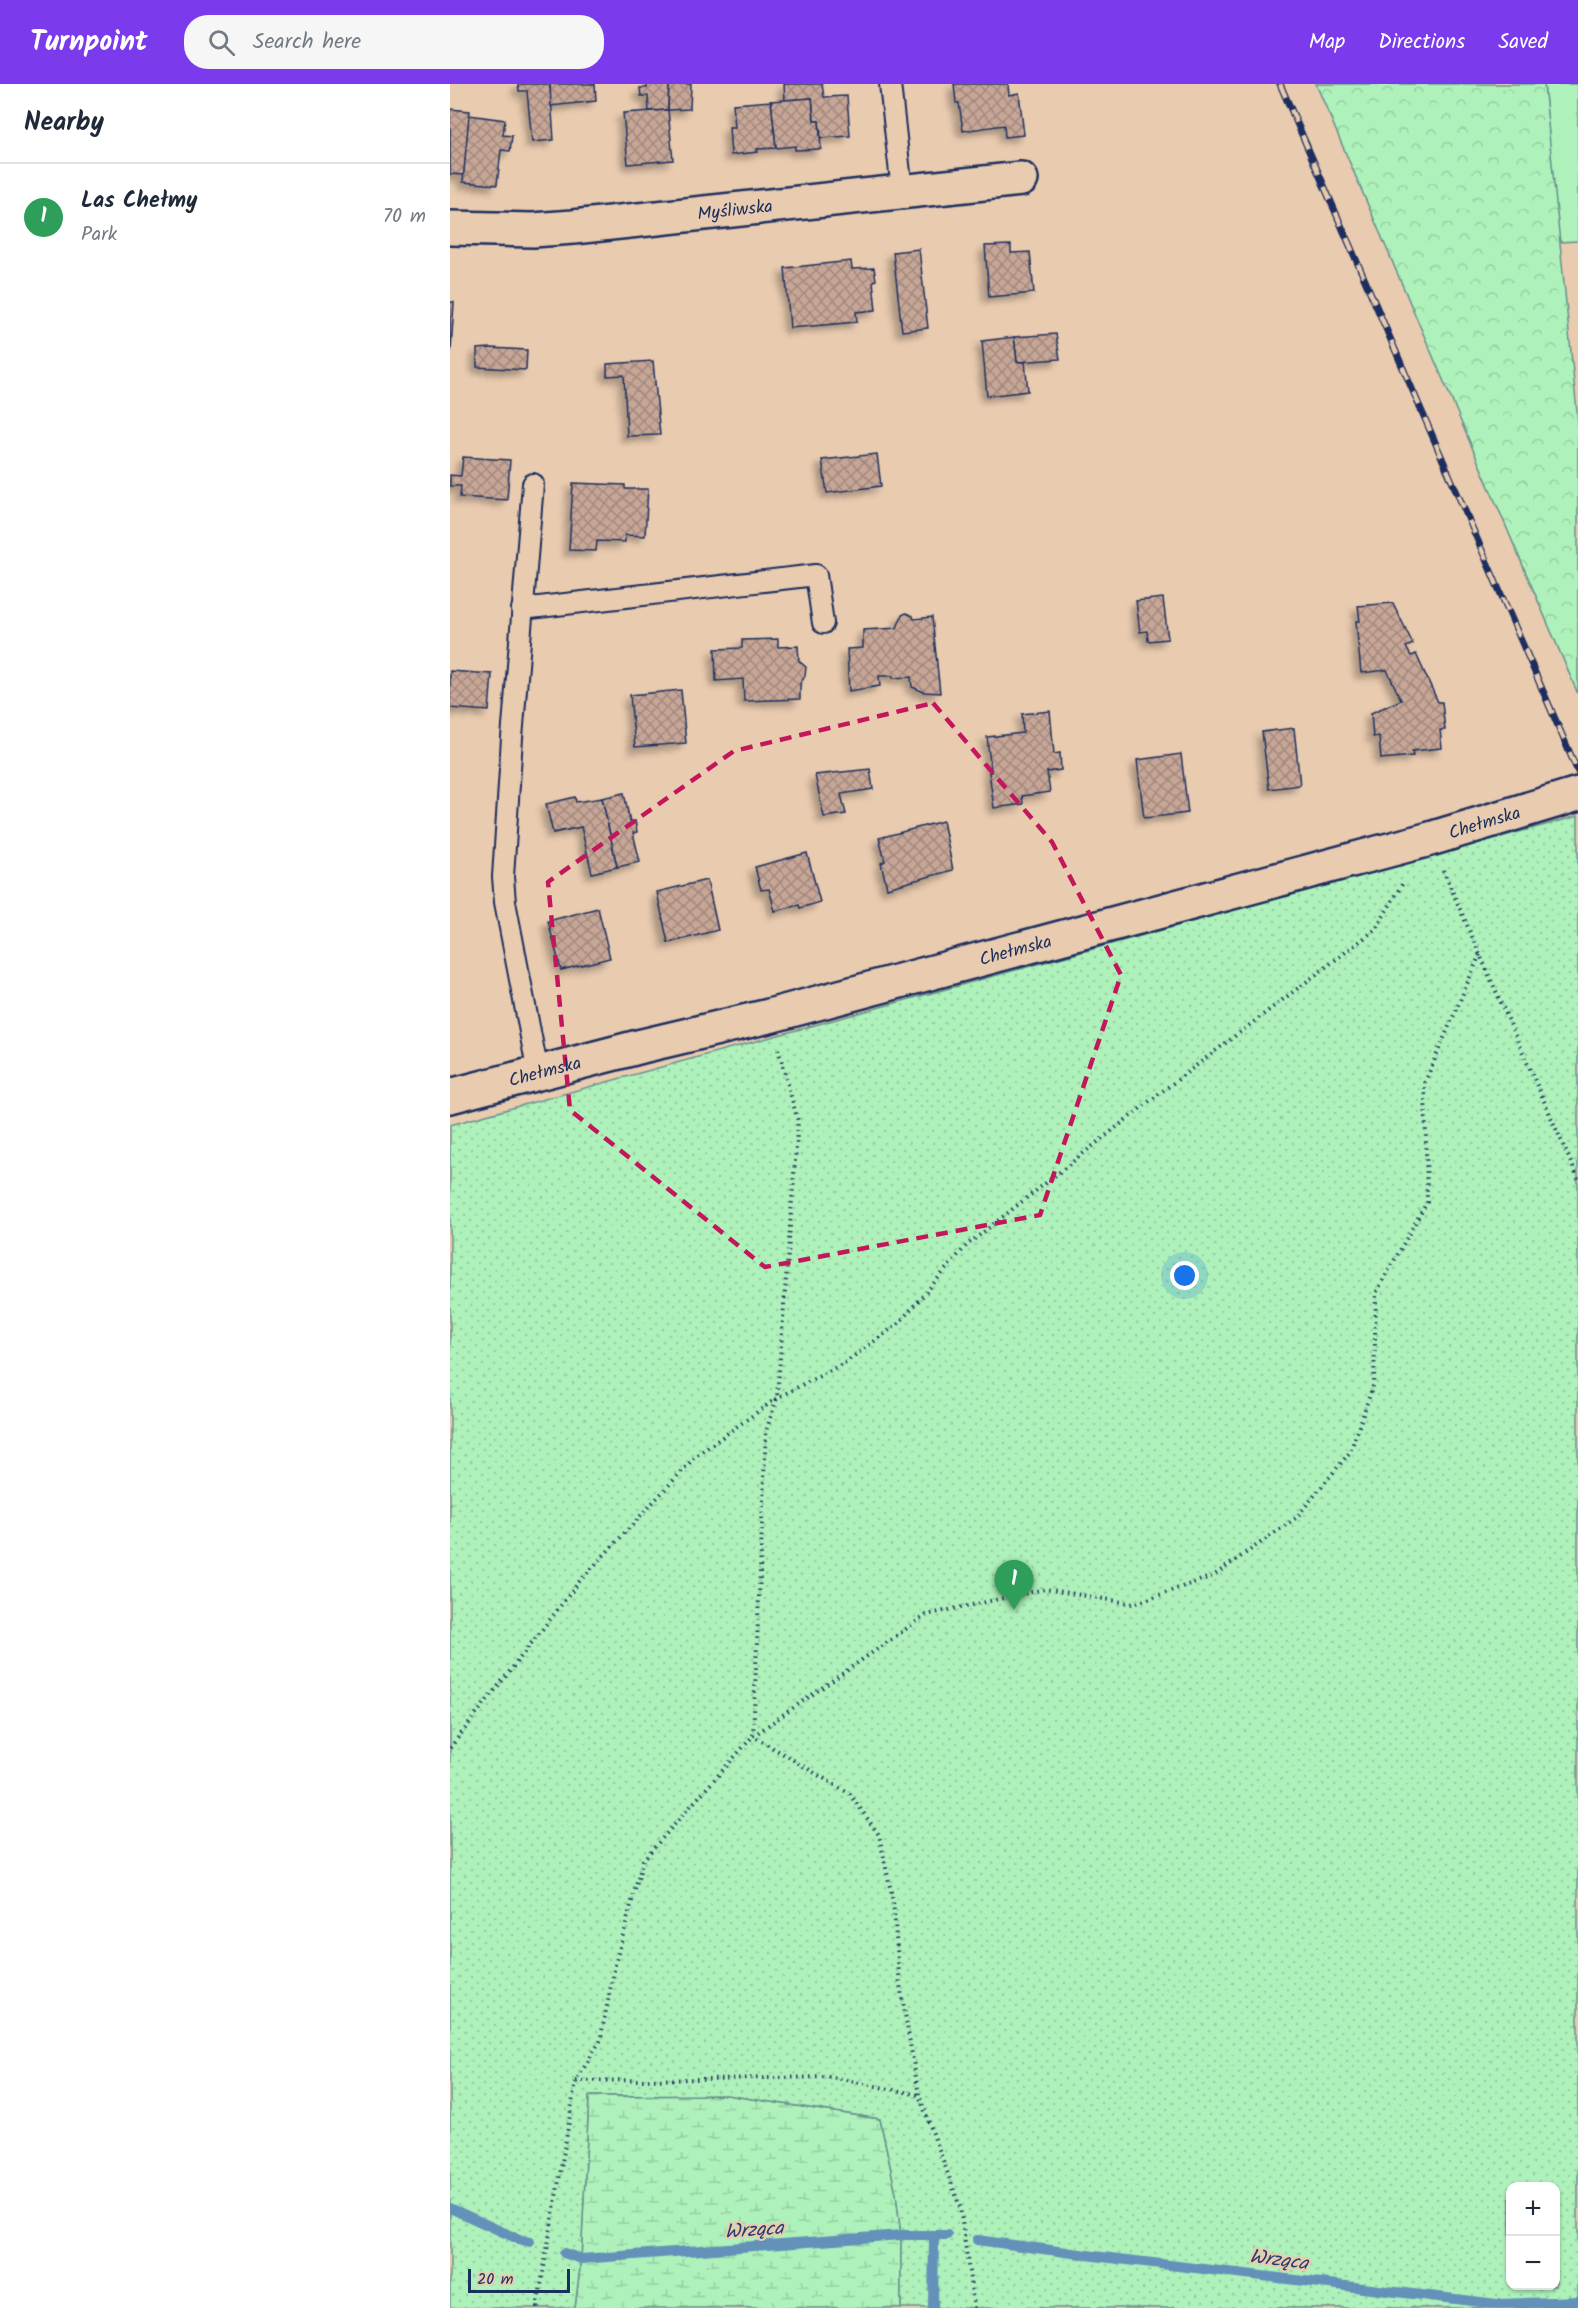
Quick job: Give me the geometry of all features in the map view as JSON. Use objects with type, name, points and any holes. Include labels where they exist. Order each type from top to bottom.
[{"type":"street","name":"Myśliwska","points":[[450,228],[533,230],[573,227],[1021,179]]},
{"type":"street","name":"Chełmska","points":[[450,1096],[769,1016],[1430,838],[1578,794]]},
{"type":"lane","points":[[890,84],[902,191]]},
{"type":"lane","points":[[533,484],[503,877],[505,902],[538,1073]]},
{"type":"lane","points":[[522,609],[816,575],[823,623]]},
{"type":"path","points":[[1430,838],[1578,1179]]},
{"type":"path","points":[[450,1748],[579,1582],[698,1455],[777,1398],[846,1362],[899,1323],[967,1245],[1376,929],[1430,838]]},
{"type":"path","points":[[537,2308],[576,2081],[600,2041],[615,1965],[643,1860],[753,1736],[926,1615],[1045,1590],[1134,1604],[1213,1576],[1296,1518],[1350,1452],[1374,1383],[1376,1293],[1427,1202],[1425,1082],[1480,954]]},
{"type":"path","points":[[753,1736],[766,1431],[777,1398],[798,1121],[769,1016]]},
{"type":"path","points":[[753,1736],[850,1794],[879,1835],[893,1901],[900,1985],[919,2095],[960,2207],[974,2308]]},
{"type":"path","points":[[576,2081],[831,2077],[919,2095]]},
{"type":"highlighted area","points":[[933,703],[1052,842],[1121,975],[1040,1215],[765,1267],[570,1110],[548,882],[734,751]]},
{"type":"green space","points":[[1316,84],[1544,84],[1578,422],[1578,694]]},
{"type":"green space","points":[[1544,84],[1578,84],[1578,241],[1558,242]]},
{"type":"green space","points":[[1578,816],[1578,2308],[901,2308],[901,2235],[896,2193],[880,2119],[727,2095],[589,2096],[581,2259],[575,2308],[450,2308],[450,1125]]},
{"type":"green space","points":[[727,2095],[880,2119],[896,2193],[901,2235],[901,2308],[575,2308],[581,2259],[589,2096]]},
{"type":"building","points":[[518,84],[550,84],[554,140],[532,142],[527,91],[519,91]]},
{"type":"building","points":[[550,84],[595,84],[596,101],[551,106]]},
{"type":"building","points":[[647,84],[669,84],[668,110],[649,111],[648,96],[641,96],[640,88],[647,88]]},
{"type":"building","points":[[669,84],[691,84],[690,109],[668,110]]},
{"type":"building","points":[[784,84],[822,84],[824,97],[847,96],[850,136],[821,138],[819,121],[814,121],[812,98],[785,100]]},
{"type":"building","points":[[954,84],[1008,84],[1009,95],[1019,93],[1024,135],[1005,137],[1004,125],[963,131]]},
{"type":"building","points":[[812,98],[814,121],[819,121],[821,149],[795,150],[795,146],[776,148],[771,101]]},
{"type":"building","points":[[771,101],[776,148],[757,149],[758,152],[731,155],[729,127],[735,127],[733,104]]},
{"type":"building","points":[[450,109],[470,111],[464,175],[450,174]]},
{"type":"building","points":[[668,110],[673,160],[628,164],[623,113]]},
{"type":"building","points":[[469,115],[505,120],[503,135],[512,136],[510,151],[501,150],[497,185],[463,182]]},
{"type":"building","points":[[1011,245],[1011,253],[1030,252],[1034,293],[989,297],[985,246]]},
{"type":"building","points":[[919,249],[928,328],[902,331],[893,252]]},
{"type":"building","points":[[851,261],[852,269],[874,268],[876,310],[856,312],[857,322],[790,328],[785,268]]},
{"type":"building","points":[[450,302],[454,302],[451,351],[450,351]]},
{"type":"building","points":[[1056,334],[1060,359],[1017,362],[1014,337]]},
{"type":"building","points":[[1014,337],[1017,362],[1025,362],[1028,391],[987,396],[982,341]]},
{"type":"building","points":[[477,349],[527,350],[526,370],[477,367]]},
{"type":"building","points":[[653,361],[660,435],[627,436],[624,375],[607,376],[607,364]]},
{"type":"building","points":[[877,454],[881,486],[827,493],[822,460]]},
{"type":"building","points":[[463,457],[510,460],[507,500],[460,497],[461,486],[450,486],[450,475],[461,476]]},
{"type":"building","points":[[573,483],[625,485],[625,489],[648,489],[645,536],[625,535],[625,542],[597,541],[596,551],[569,550]]},
{"type":"building","points":[[1163,598],[1168,639],[1148,641],[1147,631],[1140,632],[1136,601]]},
{"type":"building","points":[[1393,603],[1413,644],[1406,647],[1411,656],[1416,654],[1438,702],[1442,702],[1445,730],[1440,730],[1442,748],[1412,751],[1413,756],[1381,759],[1379,736],[1373,737],[1371,713],[1401,700],[1387,670],[1361,673],[1356,621],[1360,621],[1358,606]]},
{"type":"building","points":[[906,613],[914,619],[932,617],[940,693],[924,692],[912,687],[911,677],[893,678],[893,676],[879,676],[880,686],[849,691],[847,649],[863,648],[863,630],[897,628],[902,615]]},
{"type":"building","points":[[778,639],[778,647],[798,646],[799,661],[806,667],[805,676],[800,684],[800,699],[744,701],[743,679],[716,681],[715,649],[742,648],[742,640]]},
{"type":"building","points":[[450,671],[492,674],[489,711],[450,708]]},
{"type":"building","points":[[681,690],[686,743],[635,747],[630,695]]},
{"type":"building","points":[[1050,711],[1054,754],[1060,753],[1061,770],[1047,772],[1050,792],[1022,796],[1023,804],[994,808],[987,737],[1023,733],[1022,714]]},
{"type":"building","points":[[1294,728],[1300,785],[1269,789],[1262,732]]},
{"type":"building","points":[[1181,754],[1188,813],[1144,818],[1137,760]]},
{"type":"building","points":[[870,769],[873,789],[841,794],[846,814],[824,817],[815,775]]},
{"type":"building","points":[[624,793],[630,822],[635,821],[637,832],[633,833],[640,862],[617,867],[602,798]]},
{"type":"building","points":[[575,797],[576,802],[602,798],[617,867],[592,873],[581,827],[553,833],[546,804]]},
{"type":"building","points":[[943,821],[953,870],[887,888],[881,863],[885,861],[879,838]]},
{"type":"building","points":[[807,853],[820,902],[800,908],[799,905],[775,911],[769,889],[761,890],[755,867]]},
{"type":"building","points":[[707,880],[718,930],[668,943],[657,892]]},
{"type":"building","points":[[598,908],[610,958],[561,970],[548,921]]},
{"type":"waterway","name":"Wrząca","points":[[450,2208],[518,2239],[530,2242]]},
{"type":"waterway","name":"Wrząca","points":[[564,2253],[581,2259],[901,2235],[947,2235]]},
{"type":"waterway","points":[[933,2308],[934,2235]]},
{"type":"waterway","name":"Wrząca","points":[[977,2240],[1497,2304],[1578,2301]]},
{"type":"railway","points":[[1280,84],[1578,772]]},
{"type":"place","name":"Las Chełmy","points":[[1014,1610]]}]
